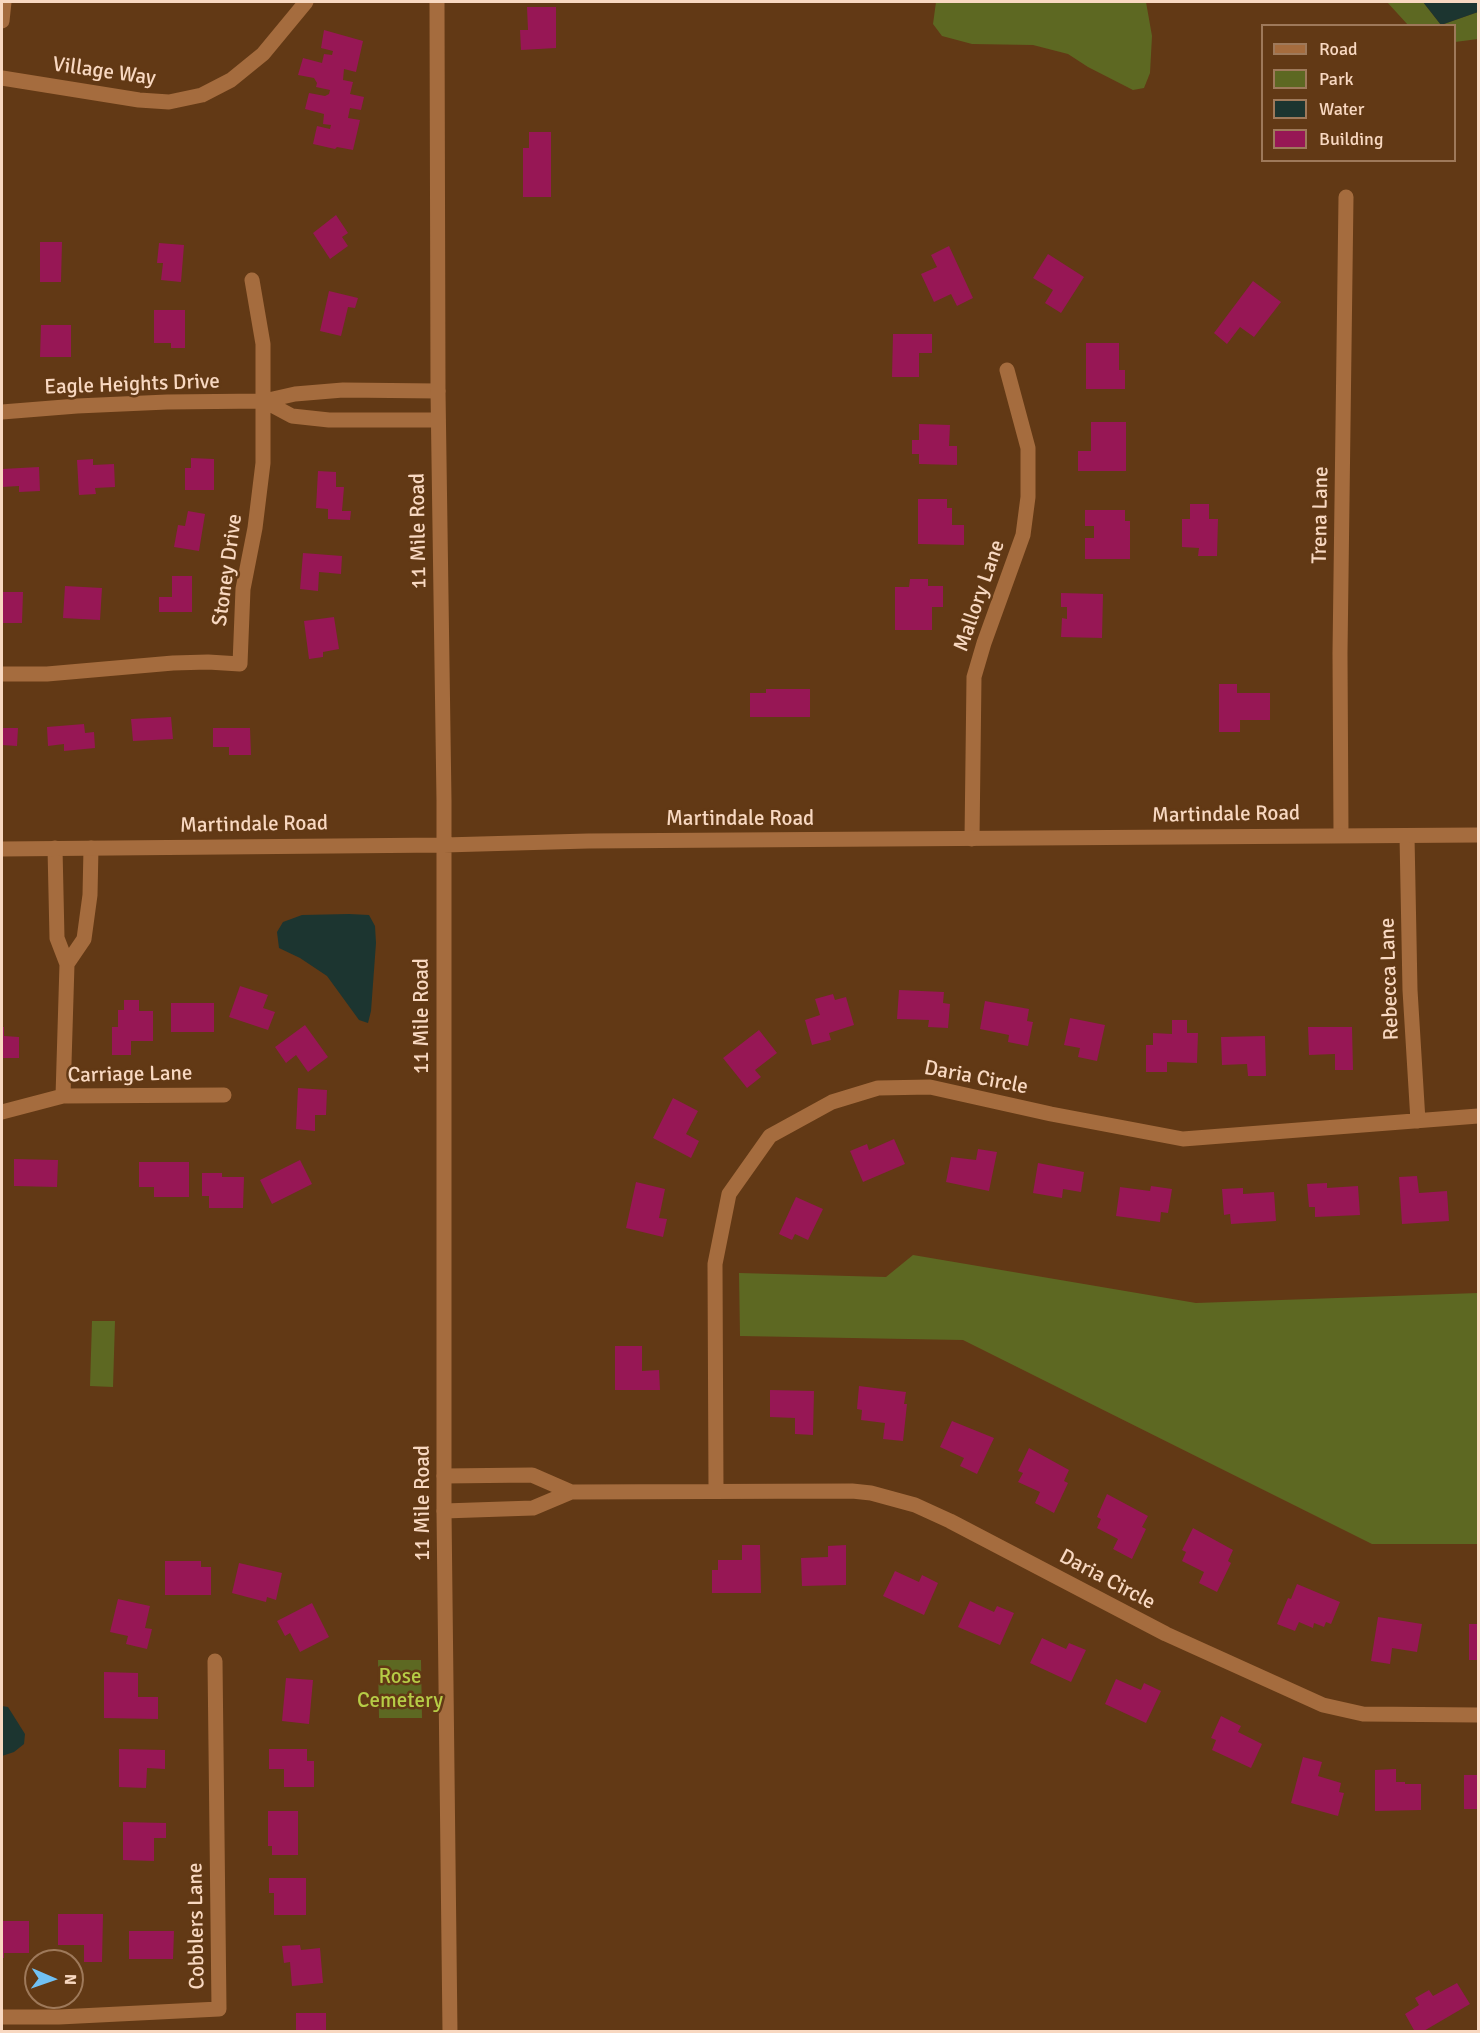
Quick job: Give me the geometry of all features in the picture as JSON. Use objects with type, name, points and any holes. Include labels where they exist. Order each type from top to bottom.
[{"type":"street","points":[[2,21],[4,2]]},
{"type":"street","name":"Village Way","points":[[2,78],[139,100],[169,102],[202,95],[231,80],[263,54],[306,2]]},
{"type":"street","name":"11 Mile Road","points":[[437,2],[438,420],[444,845],[444,1511],[450,2031]]},
{"type":"street","name":"Trena Lane","points":[[1341,834],[1340,653],[1346,197]]},
{"type":"street","name":"Stoney Drive","points":[[2,674],[47,674],[173,663],[240,664],[243,589],[255,528],[263,463],[263,344],[252,280]]},
{"type":"street","name":"Mallory Lane","points":[[972,839],[974,677],[1023,535],[1028,496],[1028,448],[1007,370]]},
{"type":"street","name":"Eagle Heights Drive","points":[[2,412],[167,402],[264,401],[295,394],[343,390],[438,391]]},
{"type":"street","name":"Eagle Heights Drive","points":[[264,401],[292,416],[329,420],[438,420]]},
{"type":"street","name":"Martindale Road","points":[[2,849],[444,845],[600,841],[1341,834],[1479,835]]},
{"type":"street","name":"Rebecca Lane","points":[[1407,836],[1410,990],[1418,1120]]},
{"type":"street","points":[[67,964],[84,939],[90,895],[91,848]]},
{"type":"street","points":[[55,849],[57,938],[67,964],[63,1096]]},
{"type":"street","name":"Daria Circle","points":[[716,1491],[715,1264],[729,1194],[770,1136],[832,1102],[878,1088],[930,1087],[1051,1114],[1183,1139],[1479,1116]]},
{"type":"street","name":"Carriage Lane","points":[[2,1112],[63,1096],[224,1095]]},
{"type":"street","name":"Daria Circle","points":[[444,1476],[532,1475],[571,1492]]},
{"type":"street","name":"Daria Circle","points":[[444,1511],[533,1508],[571,1492],[852,1491],[887,1496],[915,1505],[950,1521],[1166,1634],[1323,1705],[1363,1714],[1479,1715]]},
{"type":"street","name":"Cobblers Lane","points":[[2,2018],[60,2024],[219,2009],[215,1661]]},
{"type":"green space","points":[[936,2],[1146,2],[1152,36],[1150,73],[1144,88],[1133,90],[1068,54],[1033,45],[972,44],[942,36],[933,24]]},
{"type":"green space","points":[[1387,2],[1423,2],[1440,24],[1407,24]]},
{"type":"green space","points":[[1478,12],[1478,39],[1456,42],[1456,24],[1444,24]]},
{"type":"green space","points":[[913,1255],[1196,1303],[1478,1293],[1478,1544],[1372,1544],[963,1340],[740,1336],[739,1273],[886,1277]]},
{"type":"green space","points":[[92,1321],[115,1321],[113,1387],[90,1386]]},
{"type":"green space","name":"Rose Cemetery","points":[[378,1660],[421,1660],[422,1718],[379,1718]]},
{"type":"water","points":[[1423,2],[1478,2],[1478,12],[1440,24]]},
{"type":"water","points":[[302,915],[369,915],[375,926],[376,943],[368,1023],[359,1020],[327,976],[300,958],[279,948],[277,932],[283,922]]},
{"type":"water","points":[[2,1706],[8,1707],[25,1734],[24,1744],[14,1752],[2,1756]]},
{"type":"building","points":[[527,7],[556,7],[556,48],[521,50],[520,30],[528,30]]},
{"type":"building","points":[[324,30],[363,41],[356,72],[344,69],[343,80],[353,82],[350,94],[364,97],[361,110],[350,108],[348,118],[360,120],[353,150],[313,144],[317,126],[330,129],[331,125],[323,124],[324,114],[305,109],[309,93],[325,96],[330,90],[316,87],[317,83],[314,78],[298,75],[303,58],[322,63],[324,54],[332,55],[333,51],[321,48]]},
{"type":"building","points":[[529,132],[551,132],[551,197],[523,197],[523,148],[529,148]]},
{"type":"building","points":[[336,215],[348,233],[342,237],[348,246],[330,259],[313,233]]},
{"type":"building","points":[[40,242],[62,242],[61,282],[40,282]]},
{"type":"building","points":[[159,243],[184,245],[181,282],[161,280],[163,263],[157,263]]},
{"type":"building","points":[[949,246],[973,298],[957,306],[951,294],[934,302],[921,274],[937,267],[931,255]]},
{"type":"building","points":[[1048,254],[1084,277],[1061,313],[1045,303],[1053,290],[1033,278]]},
{"type":"building","points":[[1253,281],[1281,302],[1254,337],[1240,327],[1227,344],[1214,333]]},
{"type":"building","points":[[329,291],[358,298],[355,308],[348,307],[341,336],[320,331]]},
{"type":"building","points":[[154,310],[185,310],[185,348],[171,348],[171,343],[154,343]]},
{"type":"building","points":[[41,325],[71,325],[71,357],[40,357]]},
{"type":"building","points":[[893,334],[932,334],[932,353],[919,353],[919,377],[892,377]]},
{"type":"building","points":[[1086,343],[1119,343],[1119,370],[1125,370],[1125,389],[1086,389]]},
{"type":"building","points":[[1091,422],[1126,422],[1126,471],[1078,471],[1078,451],[1091,451]]},
{"type":"building","points":[[919,424],[950,425],[949,446],[957,446],[957,465],[919,464],[919,454],[912,454],[912,440],[919,440]]},
{"type":"building","points":[[191,458],[214,459],[214,490],[185,490],[185,468],[191,468]]},
{"type":"building","points":[[93,459],[93,465],[114,464],[115,487],[95,488],[96,494],[79,495],[77,460]]},
{"type":"building","points":[[39,467],[40,491],[19,492],[19,486],[2,487],[2,469]]},
{"type":"building","points":[[318,471],[336,472],[336,487],[344,487],[342,511],[351,511],[350,520],[328,519],[328,509],[316,508]]},
{"type":"building","points":[[918,499],[947,499],[947,508],[952,508],[952,525],[964,525],[964,545],[918,544]]},
{"type":"building","points":[[1190,504],[1209,504],[1209,519],[1218,519],[1217,556],[1198,556],[1199,548],[1182,547],[1182,519],[1190,519]]},
{"type":"building","points":[[1085,510],[1125,510],[1125,521],[1130,521],[1130,559],[1085,559],[1085,538],[1094,538],[1094,526],[1085,526]]},
{"type":"building","points":[[188,511],[205,514],[199,551],[174,547],[178,525],[185,526]]},
{"type":"building","points":[[303,553],[342,556],[341,574],[319,572],[318,591],[300,589]]},
{"type":"building","points":[[172,576],[192,576],[192,612],[159,612],[159,597],[172,597]]},
{"type":"building","points":[[910,579],[928,579],[928,586],[943,586],[943,607],[932,607],[932,630],[895,630],[895,587],[909,587]]},
{"type":"building","points":[[65,586],[102,588],[100,620],[63,618]]},
{"type":"building","points":[[2,592],[23,592],[22,623],[3,623]]},
{"type":"building","points":[[1061,593],[1103,594],[1102,638],[1061,637],[1062,618],[1067,619],[1067,607],[1061,607]]},
{"type":"building","points":[[334,617],[339,649],[323,652],[323,657],[309,659],[304,621]]},
{"type":"building","points":[[1219,684],[1237,684],[1237,693],[1270,693],[1270,720],[1240,720],[1240,732],[1219,732]]},
{"type":"building","points":[[766,689],[810,689],[810,717],[750,717],[750,693],[766,693]]},
{"type":"building","points":[[171,717],[173,739],[133,741],[131,719]]},
{"type":"building","points":[[84,724],[85,733],[94,732],[95,748],[64,751],[64,744],[48,746],[47,727]]},
{"type":"building","points":[[2,728],[18,728],[17,746],[2,745]]},
{"type":"building","points":[[213,728],[250,728],[251,755],[229,755],[229,747],[213,747]]},
{"type":"building","points":[[240,986],[268,995],[263,1008],[275,1012],[268,1030],[229,1017]]},
{"type":"building","points":[[899,990],[944,992],[943,1003],[950,1004],[948,1028],[928,1027],[929,1020],[897,1019]]},
{"type":"building","points":[[833,994],[835,1000],[846,997],[854,1025],[829,1033],[831,1040],[812,1045],[805,1020],[820,1015],[815,999]]},
{"type":"building","points":[[124,1000],[139,1000],[139,1011],[153,1011],[153,1041],[131,1041],[131,1055],[112,1055],[112,1027],[118,1027],[118,1010],[124,1010]]},
{"type":"building","points":[[985,1001],[1029,1009],[1027,1021],[1033,1022],[1028,1046],[1008,1042],[1009,1035],[980,1029]]},
{"type":"building","points":[[171,1003],[214,1003],[214,1032],[171,1032]]},
{"type":"building","points":[[1070,1018],[1105,1025],[1097,1061],[1078,1057],[1080,1048],[1064,1045]]},
{"type":"building","points":[[1172,1020],[1187,1020],[1187,1033],[1198,1033],[1197,1063],[1167,1062],[1167,1072],[1146,1072],[1146,1045],[1153,1045],[1153,1033],[1172,1034]]},
{"type":"building","points":[[305,1025],[328,1057],[308,1072],[296,1055],[286,1063],[275,1047]]},
{"type":"building","points":[[2,1027],[4,1027],[4,1036],[19,1037],[19,1058],[2,1058]]},
{"type":"building","points":[[1308,1027],[1352,1027],[1353,1070],[1335,1070],[1335,1054],[1309,1055]]},
{"type":"building","points":[[759,1030],[777,1053],[755,1070],[761,1077],[747,1088],[723,1058]]},
{"type":"building","points":[[1265,1036],[1266,1076],[1248,1076],[1247,1064],[1222,1065],[1221,1037]]},
{"type":"building","points":[[298,1088],[327,1090],[326,1115],[315,1115],[315,1131],[296,1129]]},
{"type":"building","points":[[673,1098],[698,1111],[686,1134],[699,1141],[691,1158],[653,1138]]},
{"type":"building","points":[[894,1139],[905,1164],[863,1182],[850,1151],[867,1144],[869,1150]]},
{"type":"building","points":[[978,1149],[997,1152],[989,1191],[946,1182],[951,1157],[976,1160]]},
{"type":"building","points":[[14,1159],[58,1160],[57,1187],[14,1186]]},
{"type":"building","points":[[300,1160],[312,1184],[272,1204],[260,1180]]},
{"type":"building","points":[[139,1162],[189,1162],[189,1197],[154,1197],[154,1187],[139,1187]]},
{"type":"building","points":[[1038,1163],[1084,1172],[1081,1192],[1063,1189],[1062,1198],[1033,1193]]},
{"type":"building","points":[[202,1173],[222,1173],[222,1177],[244,1177],[243,1208],[209,1208],[209,1196],[202,1196]]},
{"type":"building","points":[[1417,1176],[1419,1193],[1447,1191],[1449,1221],[1402,1224],[1399,1177]]},
{"type":"building","points":[[636,1182],[665,1189],[659,1218],[667,1219],[663,1237],[626,1228]]},
{"type":"building","points":[[1327,1183],[1327,1188],[1358,1186],[1360,1215],[1315,1217],[1315,1207],[1309,1207],[1307,1184]]},
{"type":"building","points":[[1151,1186],[1172,1189],[1168,1213],[1161,1212],[1160,1222],[1116,1216],[1120,1187],[1150,1191]]},
{"type":"building","points":[[1243,1188],[1243,1194],[1274,1192],[1276,1221],[1231,1224],[1230,1214],[1224,1215],[1222,1189]]},
{"type":"building","points":[[796,1197],[823,1209],[808,1240],[795,1234],[792,1240],[779,1234]]},
{"type":"building","points":[[615,1346],[642,1346],[642,1371],[659,1370],[660,1390],[615,1390]]},
{"type":"building","points":[[859,1386],[906,1392],[903,1441],[883,1439],[885,1423],[861,1420],[862,1410],[857,1409]]},
{"type":"building","points":[[770,1390],[814,1391],[813,1435],[795,1434],[795,1418],[770,1417]]},
{"type":"building","points":[[952,1421],[994,1438],[977,1474],[960,1466],[964,1458],[940,1447]]},
{"type":"building","points":[[1029,1448],[1069,1470],[1064,1481],[1068,1483],[1054,1513],[1035,1503],[1040,1492],[1018,1482],[1023,1473],[1018,1471]]},
{"type":"building","points":[[1107,1494],[1148,1516],[1142,1527],[1146,1529],[1132,1559],[1113,1549],[1118,1539],[1097,1528],[1101,1519],[1097,1517]]},
{"type":"building","points":[[1193,1528],[1233,1550],[1228,1561],[1231,1563],[1217,1592],[1199,1583],[1204,1572],[1182,1561],[1186,1552],[1182,1550]]},
{"type":"building","points":[[742,1545],[760,1545],[761,1593],[712,1593],[712,1570],[718,1570],[718,1560],[742,1560]]},
{"type":"building","points":[[846,1545],[846,1585],[802,1586],[801,1558],[828,1557],[828,1546]]},
{"type":"building","points":[[165,1561],[201,1561],[201,1567],[211,1567],[211,1595],[165,1595]]},
{"type":"building","points":[[239,1563],[282,1573],[276,1600],[267,1597],[266,1602],[232,1593]]},
{"type":"building","points":[[895,1571],[919,1582],[922,1575],[938,1583],[924,1615],[883,1596]]},
{"type":"building","points":[[1297,1584],[1340,1602],[1331,1624],[1326,1622],[1324,1627],[1314,1623],[1313,1628],[1299,1622],[1295,1631],[1277,1624]]},
{"type":"building","points":[[118,1599],[150,1606],[145,1628],[152,1629],[147,1649],[126,1644],[128,1636],[110,1632]]},
{"type":"building","points":[[970,1601],[994,1612],[997,1606],[1014,1613],[1000,1645],[958,1627]]},
{"type":"building","points":[[312,1603],[329,1637],[300,1652],[290,1633],[285,1636],[277,1621]]},
{"type":"building","points":[[1378,1617],[1422,1624],[1417,1652],[1392,1648],[1390,1664],[1371,1661]]},
{"type":"building","points":[[1469,1624],[1478,1624],[1478,1660],[1469,1660]]},
{"type":"building","points":[[1042,1638],[1066,1649],[1069,1643],[1086,1650],[1071,1682],[1030,1663]]},
{"type":"building","points":[[104,1672],[138,1673],[138,1697],[158,1697],[158,1719],[104,1718]]},
{"type":"building","points":[[286,1678],[313,1680],[309,1724],[282,1721]]},
{"type":"building","points":[[1116,1679],[1141,1690],[1144,1683],[1161,1691],[1146,1723],[1105,1704]]},
{"type":"building","points":[[1221,1716],[1241,1726],[1238,1732],[1262,1744],[1251,1768],[1212,1750],[1216,1740],[1211,1738]]},
{"type":"building","points":[[119,1749],[165,1750],[165,1769],[147,1768],[146,1788],[119,1787]]},
{"type":"building","points":[[269,1749],[307,1749],[307,1761],[314,1761],[314,1787],[284,1787],[284,1769],[269,1769]]},
{"type":"building","points":[[1303,1757],[1322,1762],[1318,1776],[1341,1783],[1339,1792],[1344,1793],[1338,1816],[1291,1803]]},
{"type":"building","points":[[1396,1769],[1396,1782],[1421,1784],[1421,1810],[1375,1811],[1375,1770]]},
{"type":"building","points":[[1464,1775],[1478,1775],[1478,1809],[1464,1809]]},
{"type":"building","points":[[268,1811],[298,1811],[298,1855],[272,1855],[272,1846],[268,1846]]},
{"type":"building","points":[[123,1822],[166,1823],[166,1838],[154,1838],[154,1861],[123,1860]]},
{"type":"building","points":[[269,1878],[306,1878],[306,1915],[274,1915],[274,1893],[269,1893]]},
{"type":"building","points":[[58,1914],[103,1914],[102,1962],[84,1962],[84,1945],[58,1945]]},
{"type":"building","points":[[2,1921],[29,1921],[29,1949],[24,1949],[24,1953],[4,1953],[4,1958],[2,1958]]},
{"type":"building","points":[[129,1931],[174,1931],[173,1959],[129,1959]]},
{"type":"building","points":[[300,1945],[301,1950],[320,1948],[323,1983],[292,1986],[290,1962],[284,1963],[282,1946]]},
{"type":"building","points":[[1457,1983],[1470,2004],[1422,2032],[1415,2032],[1405,2014],[1419,2005],[1415,1998],[1429,1990],[1433,1996]]},
{"type":"building","points":[[296,2013],[326,2013],[326,2032],[296,2032]]}]
